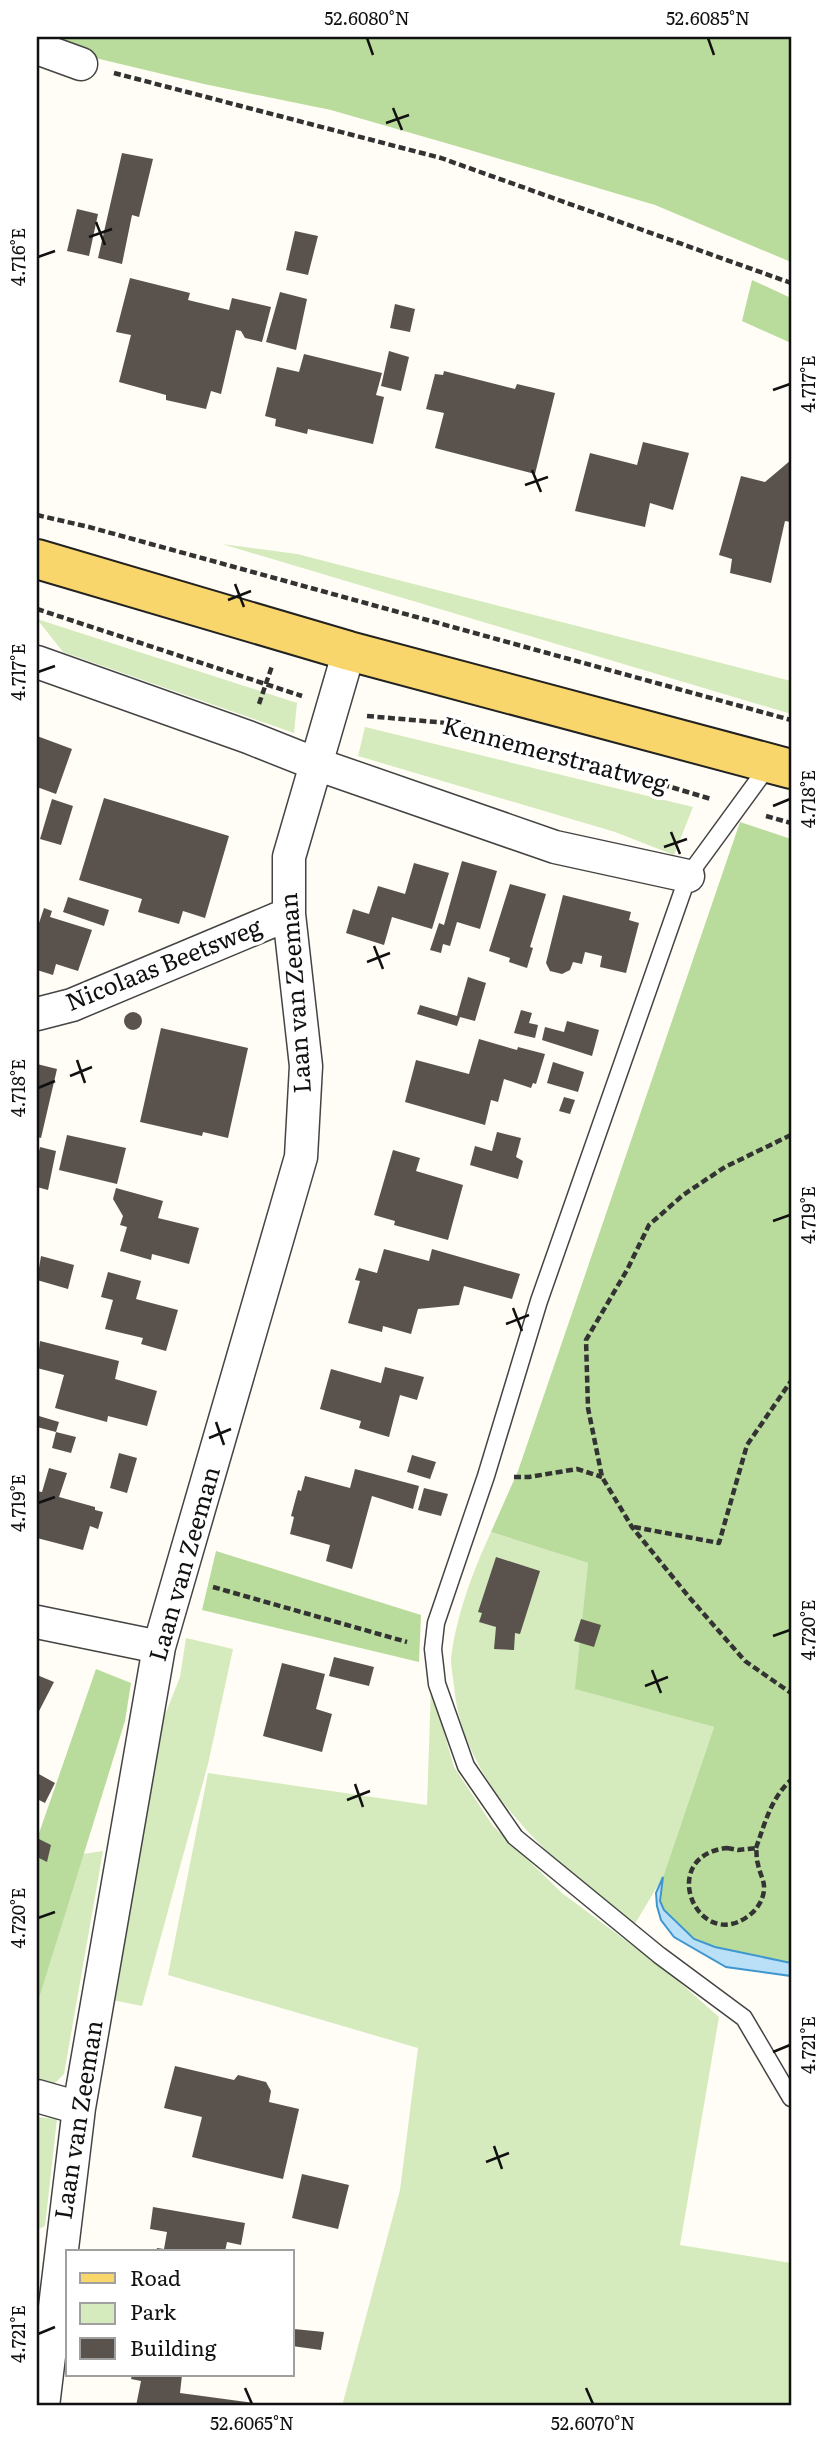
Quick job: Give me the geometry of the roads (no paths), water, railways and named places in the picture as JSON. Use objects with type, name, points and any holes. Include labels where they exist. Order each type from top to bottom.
[{"type":"main road","name":"Kennemerstraatweg","points":[[37,559],[349,651],[781,766]]},
{"type":"street","points":[[37,48],[81,64]]},
{"type":"street","name":"Laan van Zeeman","points":[[43,2406],[48,2258],[79,2108],[159,1647],[301,1157],[306,1066],[289,914],[289,857],[349,651]]},
{"type":"street","points":[[37,662],[316,764],[555,847],[688,876]]},
{"type":"street","name":"Nicolaas Beetsweg","points":[[37,1014],[72,1005],[289,914]]},
{"type":"street","points":[[37,1622],[159,1647]]},
{"type":"street","points":[[37,2096],[79,2108]]},
{"type":"lane","points":[[781,766],[737,806],[688,876],[539,1301],[436,1623],[433,1649],[437,1684],[466,1766],[515,1837],[659,1955],[744,2018],[791,2098]]},
{"type":"water","points":[[663,1877],[660,1901],[664,1910],[694,1939],[715,1947],[791,1963],[791,1976],[726,1967],[674,1937],[661,1920],[657,1906],[656,1893]]}]
